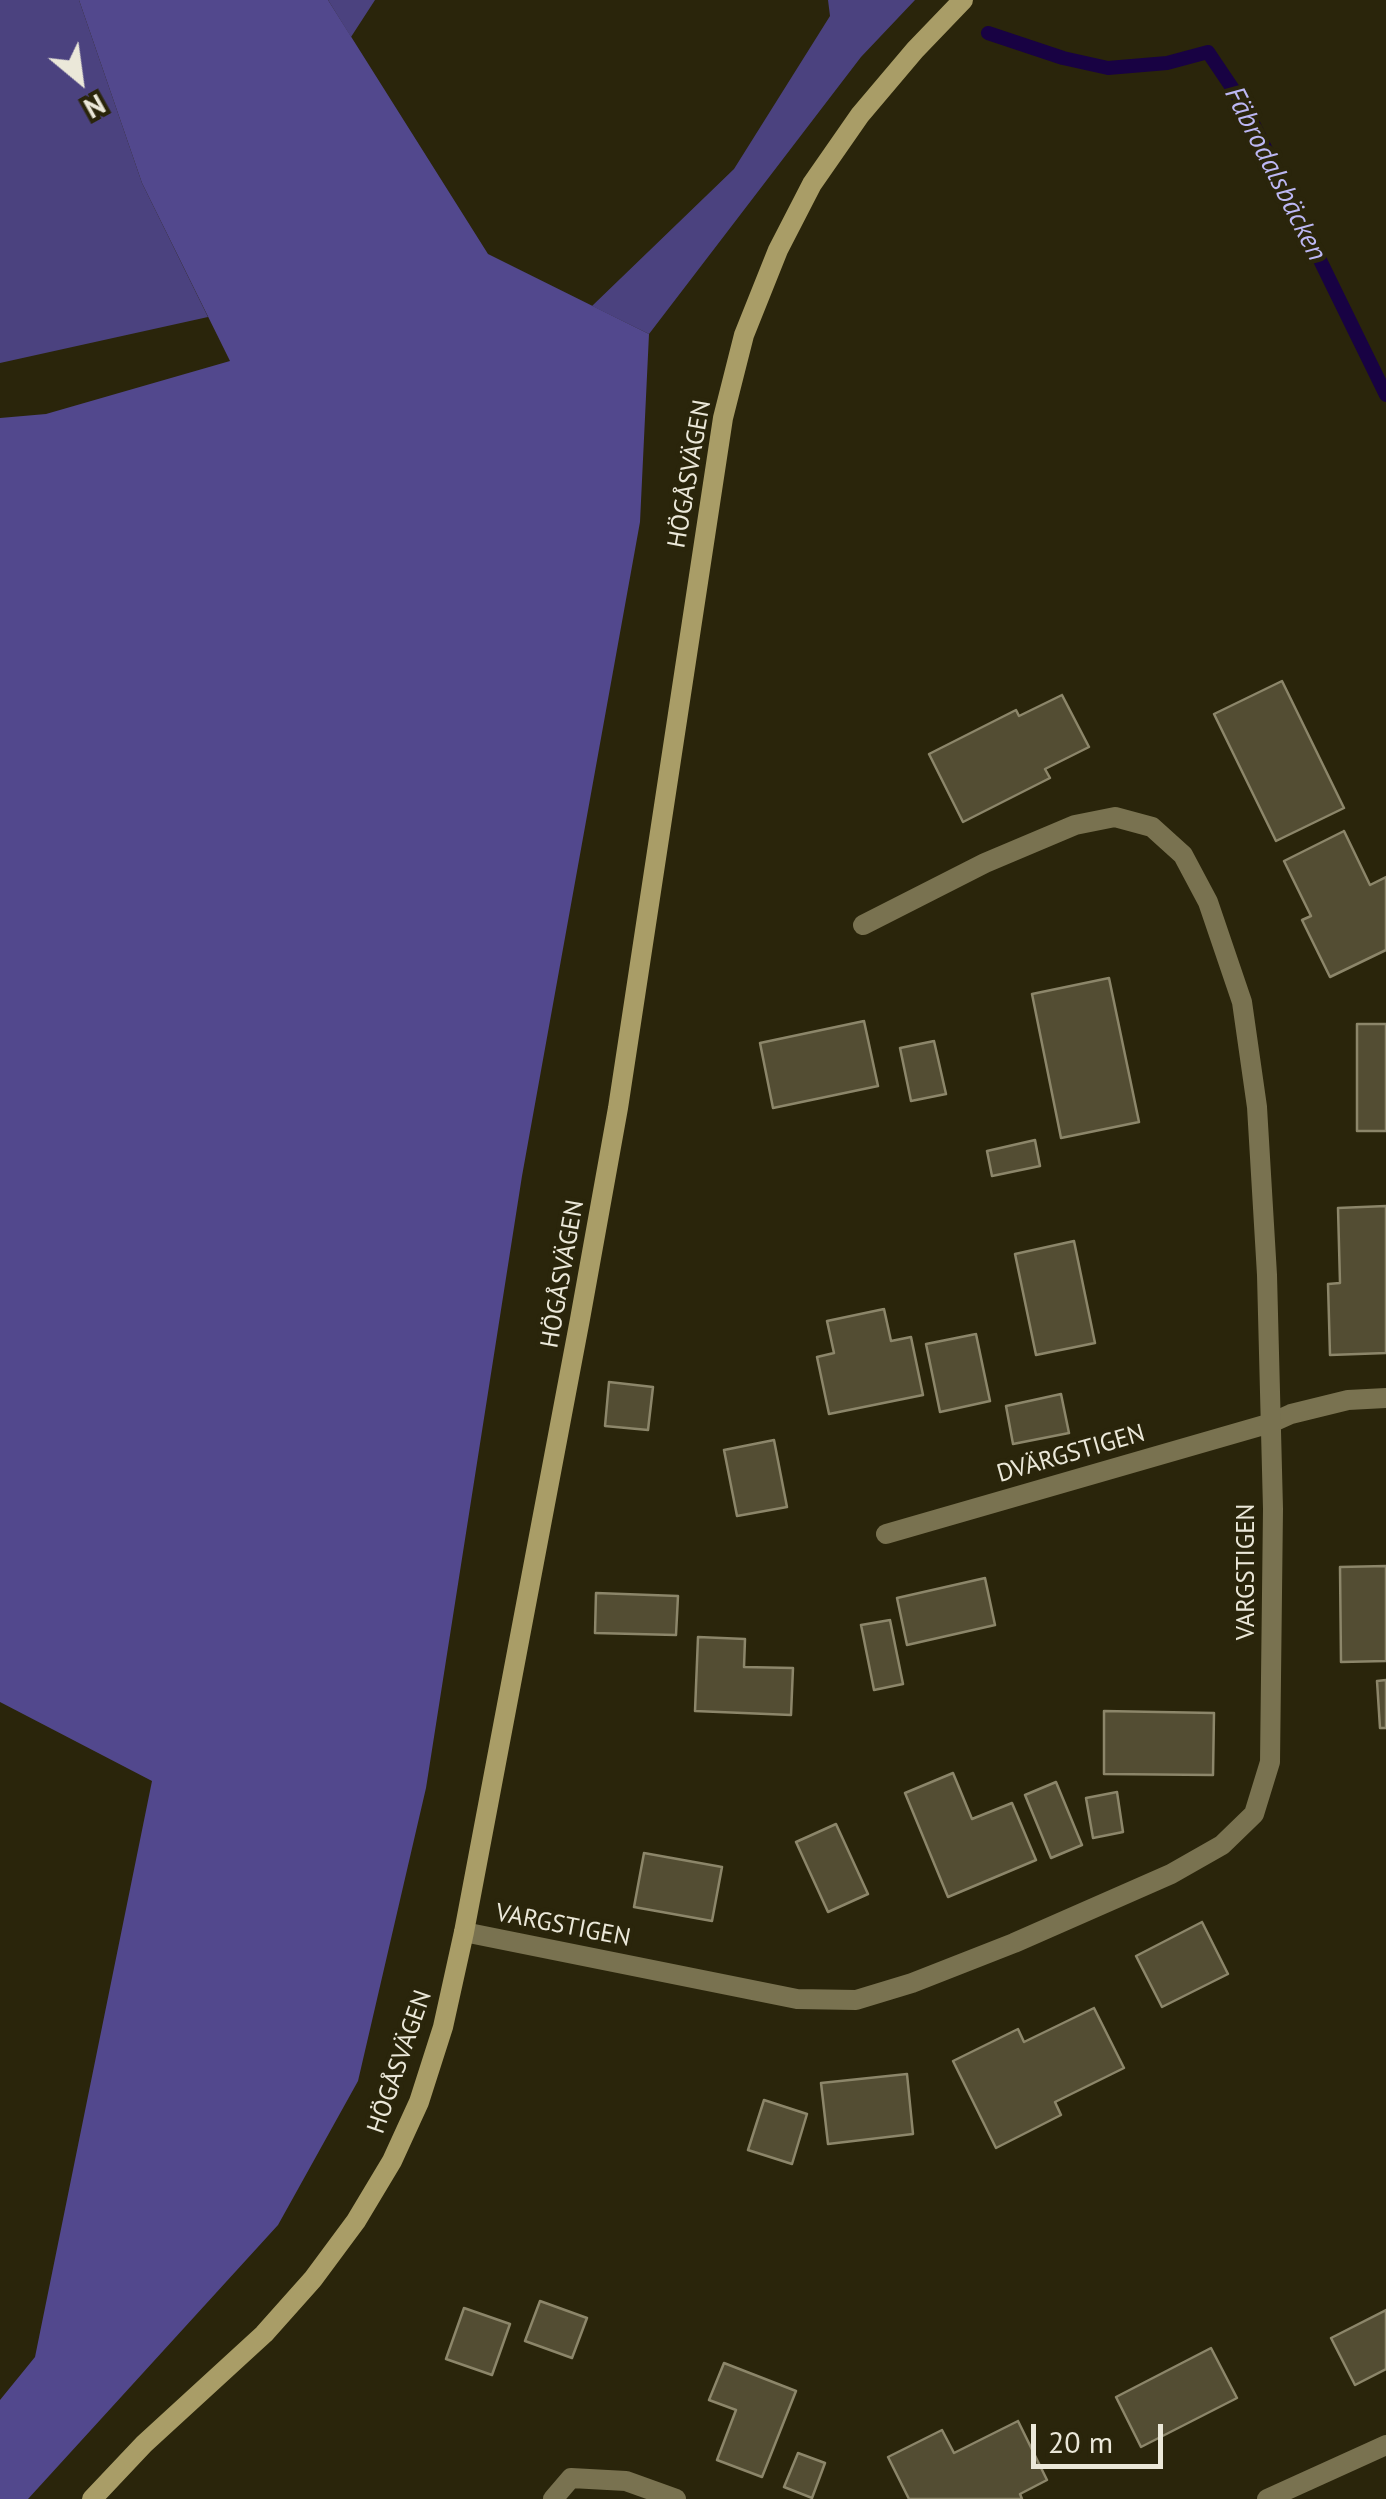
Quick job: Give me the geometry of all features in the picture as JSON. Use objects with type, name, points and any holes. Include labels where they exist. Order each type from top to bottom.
[{"type":"street","name":"HÖGÅSVÄGEN","points":[[92,2499],[158,2430],[264,2334],[313,2279],[356,2221],[392,2161],[419,2102],[443,2027],[464,1932],[618,1108],[723,418],[744,336],[778,250],[812,184],[860,115],[962,0]]},
{"type":"street","name":"VARGSTIGEN","points":[[464,1932],[797,1999],[856,2000],[912,1983],[1014,1943],[1171,1874],[1222,1845],[1254,1814],[1270,1762],[1271,1424],[1257,1107],[1242,1002],[1208,902],[1183,855],[1152,827],[1114,818],[1075,825],[985,864],[863,925]]},
{"type":"street","name":"DVÄRGSTIGEN","points":[[886,1534],[1271,1424],[1291,1414],[1348,1400],[1386,1398]]},
{"type":"street","points":[[1267,2499],[1386,2444]]},
{"type":"street","points":[[552,2499],[571,2478],[626,2482],[676,2499]]},
{"type":"shaded area","points":[[0,0],[79,0],[142,183],[208,317],[0,363]]},
{"type":"shaded area","points":[[79,0],[328,0],[488,254],[649,334],[640,522],[522,1176],[426,1788],[358,2081],[278,2225],[28,2499],[0,2499],[0,2400],[35,2357],[152,1781],[0,1702],[0,418],[46,414],[230,361],[142,183]]},
{"type":"shaded area","points":[[328,0],[375,0],[351,37]]},
{"type":"shaded area","points":[[828,0],[915,0],[861,57],[649,334],[592,306],[734,169],[830,16]]},
{"type":"building","points":[[1282,681],[1344,808],[1276,841],[1214,714]]},
{"type":"building","points":[[1062,695],[1089,747],[1045,769],[1050,778],[963,822],[929,754],[1016,710],[1019,716]]},
{"type":"building","points":[[1344,831],[1370,885],[1386,877],[1386,950],[1330,977],[1302,920],[1311,916],[1284,861]]},
{"type":"building","points":[[1109,978],[1139,1122],[1061,1138],[1032,994]]},
{"type":"building","points":[[864,1021],[878,1086],[773,1108],[760,1043]]},
{"type":"building","points":[[1357,1024],[1386,1024],[1386,1131],[1357,1131]]},
{"type":"building","points":[[934,1041],[946,1094],[911,1101],[900,1048]]},
{"type":"building","points":[[1035,1140],[1040,1166],[992,1176],[987,1151]]},
{"type":"building","points":[[1386,1206],[1386,1353],[1330,1355],[1328,1284],[1340,1283],[1338,1208]]},
{"type":"building","points":[[1074,1241],[1095,1343],[1036,1355],[1015,1254]]},
{"type":"building","points":[[884,1309],[891,1341],[911,1337],[923,1395],[829,1414],[817,1357],[834,1353],[827,1321]]},
{"type":"building","points":[[976,1334],[990,1401],[940,1412],[926,1344]]},
{"type":"building","points":[[609,1382],[653,1387],[648,1430],[605,1426]]},
{"type":"building","points":[[1061,1394],[1069,1433],[1013,1444],[1006,1406]]},
{"type":"building","points":[[774,1440],[787,1507],[737,1516],[724,1450]]},
{"type":"building","points":[[1386,1566],[1386,1661],[1341,1662],[1340,1567]]},
{"type":"building","points":[[985,1578],[995,1625],[907,1645],[897,1598]]},
{"type":"building","points":[[596,1593],[678,1596],[676,1635],[595,1633]]},
{"type":"building","points":[[890,1620],[903,1684],[874,1690],[861,1625]]},
{"type":"building","points":[[698,1637],[745,1639],[744,1667],[793,1668],[791,1715],[695,1711]]},
{"type":"building","points":[[1386,1680],[1386,1728],[1380,1728],[1377,1681]]},
{"type":"building","points":[[1104,1711],[1214,1713],[1213,1775],[1104,1774]]},
{"type":"building","points":[[953,1773],[972,1819],[1012,1803],[1036,1860],[948,1897],[905,1793]]},
{"type":"building","points":[[1056,1782],[1082,1845],[1051,1858],[1025,1795]]},
{"type":"building","points":[[1117,1792],[1123,1832],[1093,1838],[1086,1798]]},
{"type":"building","points":[[836,1824],[868,1894],[828,1912],[796,1842]]},
{"type":"building","points":[[644,1853],[722,1867],[712,1921],[634,1907]]},
{"type":"building","points":[[1202,1922],[1228,1974],[1162,2007],[1136,1956]]},
{"type":"building","points":[[1094,2008],[1124,2068],[1055,2102],[1061,2115],[996,2148],[953,2061],[1018,2029],[1024,2042]]},
{"type":"building","points":[[907,2074],[913,2134],[828,2144],[821,2083]]},
{"type":"building","points":[[764,2100],[807,2114],[792,2164],[748,2150]]},
{"type":"building","points":[[540,2301],[587,2318],[572,2358],[525,2341]]},
{"type":"building","points":[[464,2308],[510,2324],[492,2375],[446,2359]]},
{"type":"building","points":[[1386,2310],[1386,2369],[1355,2385],[1331,2338]]},
{"type":"building","points":[[1211,2348],[1237,2398],[1141,2447],[1116,2397]]},
{"type":"building","points":[[724,2363],[796,2391],[762,2477],[717,2460],[736,2410],[709,2400]]},
{"type":"building","points":[[1018,2421],[1047,2480],[1020,2494],[1022,2499],[909,2499],[888,2457],[942,2430],[954,2453]]},
{"type":"building","points":[[798,2453],[825,2463],[812,2498],[784,2487]]},
{"type":"waterway","name":"Fäbrodalsbäcken","points":[[988,33],[1108,68],[1167,63],[1208,52],[1245,107],[1386,395]]}]
